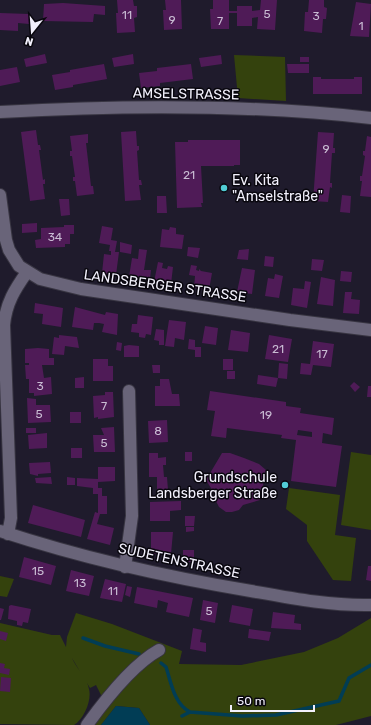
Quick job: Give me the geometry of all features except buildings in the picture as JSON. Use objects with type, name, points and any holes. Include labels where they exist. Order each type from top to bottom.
[{"type":"street","name":"AMSELSTRASSE","points":[[0,112],[158,107],[261,110],[371,118]]},
{"type":"street","name":"LANDSBERGER STRASSE","points":[[0,195],[1,209],[9,250],[13,259],[27,272],[59,285],[290,320],[371,330]]},
{"type":"street","points":[[4,533],[11,518],[4,320],[7,306],[11,297],[27,272]]},
{"type":"street","points":[[125,567],[132,516],[129,391]]},
{"type":"street","name":"SUDETENSTRASSE","points":[[4,533],[125,567],[224,587],[355,605],[371,605]]},
{"type":"street","points":[[87,725],[99,708],[129,676],[150,656],[159,650]]},
{"type":"green space","points":[[234,55],[285,57],[286,101],[238,98]]},
{"type":"green space","points":[[351,452],[371,455],[371,530],[341,525]]},
{"type":"green space","points":[[289,488],[340,495],[335,535],[356,538],[351,581],[333,580],[307,541],[307,525],[286,509]]},
{"type":"green space","points":[[0,576],[14,579],[7,597],[0,596]]},
{"type":"green space","points":[[76,613],[112,624],[182,651],[179,664],[241,665],[304,652],[338,638],[371,618],[371,716],[336,725],[150,725],[139,708],[116,706],[101,725],[91,725],[107,707],[96,685],[90,688],[87,683],[90,693],[88,704],[84,714],[74,725],[0,724],[0,623],[52,635],[60,635],[66,647],[67,637]]},
{"type":"water","points":[[116,706],[139,708],[150,725],[101,725]]},
{"type":"waterway","points":[[83,638],[105,646],[139,654]]},
{"type":"waterway","points":[[161,663],[166,667],[174,692],[180,704],[190,712]]},
{"type":"waterway","points":[[182,716],[190,712],[242,716],[276,715],[339,701],[349,678],[371,665]]},
{"type":"place","name":"Ev. Kita \"Amselstraße\"","points":[[224,188]]},
{"type":"place","name":"Grundschule Landsberger Straße","points":[[285,485]]}]
